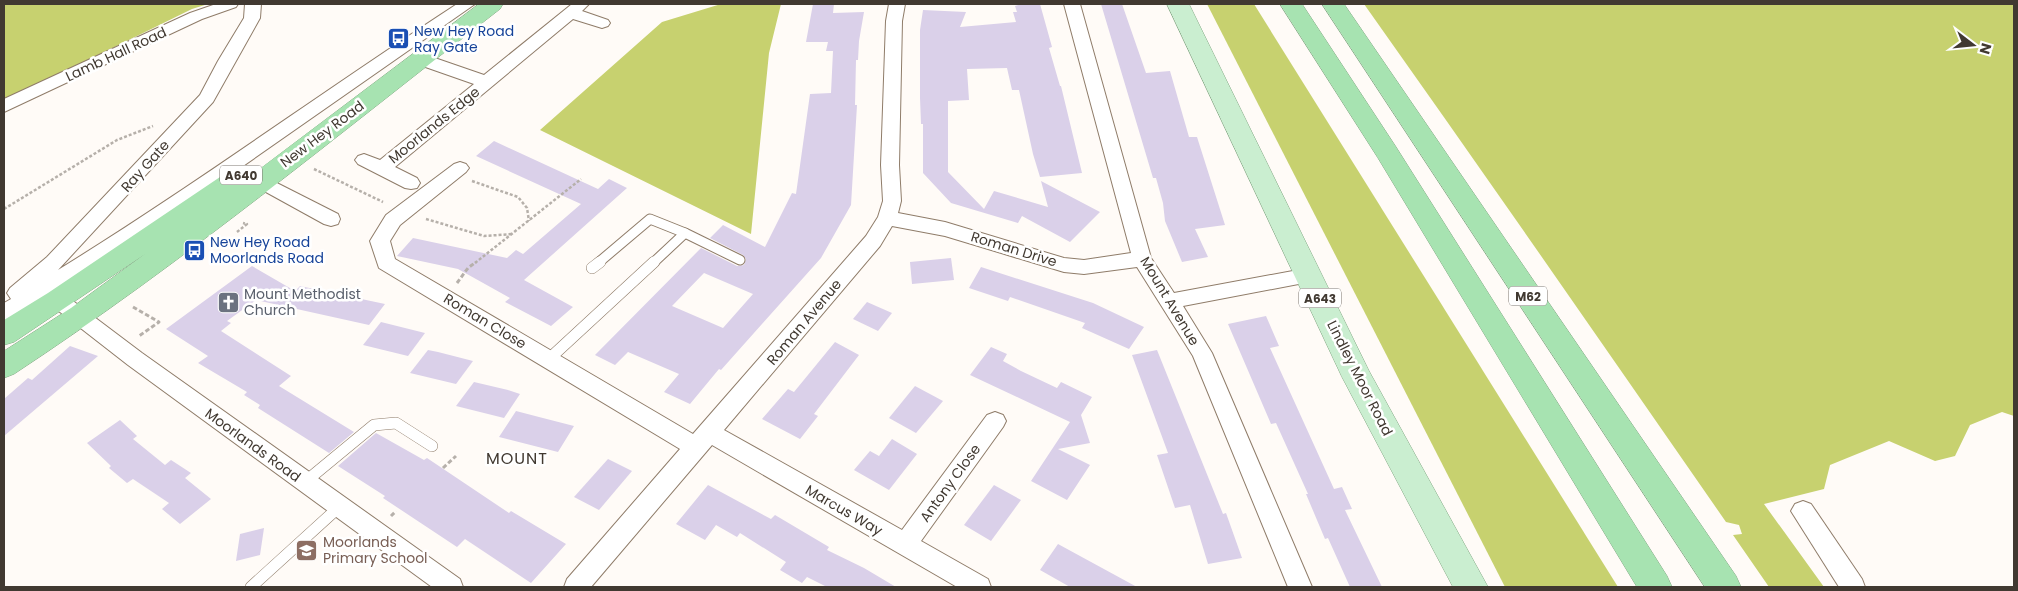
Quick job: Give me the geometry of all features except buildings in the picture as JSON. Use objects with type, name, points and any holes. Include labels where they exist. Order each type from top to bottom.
[{"type":"highway","name":"New Hey Road","points":[[4,334],[58,300],[264,159],[468,4]]},
{"type":"highway","name":"New Hey Road","points":[[4,366],[80,316],[261,181],[492,4]]},
{"type":"highway","points":[[1291,4],[1387,154],[1655,587]]},
{"type":"highway","name":"M62","points":[[1334,4],[1724,587]]},
{"type":"main road","name":"Lindley Moor Road","points":[[1178,4],[1357,377],[1471,587]]},
{"type":"street","name":"Lamb Hall Road","points":[[4,106],[196,16],[230,4]]},
{"type":"street","name":"Ray Gate","points":[[4,304],[54,262],[207,98],[226,61],[252,18],[253,4]]},
{"type":"street","name":"New Hey Road","points":[[4,313],[143,226],[355,78],[468,4]]},
{"type":"street","name":"Roman Avenue","points":[[576,587],[873,241],[887,218],[892,201],[894,21],[897,4]]},
{"type":"street","name":"Mount Avenue","points":[[1072,4],[1142,259],[1202,353],[1300,587]]},
{"type":"street","name":"Moorlands Edge","points":[[382,168],[575,9],[602,23]]},
{"type":"street","name":"Moorlands Edge","points":[[420,59],[486,82]]},
{"type":"street","name":"Moorlands Edge","points":[[364,160],[411,183]]},
{"type":"street","name":"Roman Close","points":[[456,171],[393,220],[380,241],[386,263],[549,359],[704,440]]},
{"type":"street","points":[[261,181],[330,219]]},
{"type":"street","name":"Roman Drive","points":[[887,218],[945,228],[1064,265],[1084,266],[1142,259]]},
{"type":"street","points":[[1170,301],[1309,275]]},
{"type":"street","name":"Moorlands Road","points":[[58,300],[135,360],[451,587]]},
{"type":"street","name":"Antony Close","points":[[905,545],[995,421]]},
{"type":"street","name":"Marcus Way","points":[[704,440],[905,545],[978,587]]},
{"type":"street","points":[[1803,510],[1853,587]]},
{"type":"lane","points":[[592,268],[650,219],[685,233],[740,260]]},
{"type":"lane","points":[[549,359],[685,233]]},
{"type":"lane","points":[[305,482],[374,425],[396,423],[432,446]]},
{"type":"lane","points":[[252,587],[340,507]]},
{"type":"path","points":[[4,209],[117,140],[196,110]]},
{"type":"path","points":[[292,157],[403,212],[484,236],[513,234]]},
{"type":"path","points":[[456,171],[518,197],[527,208],[529,221]]},
{"type":"path","points":[[452,290],[468,268],[581,179]]},
{"type":"path","points":[[133,306],[159,322]]},
{"type":"path","points":[[443,468],[456,456]]},
{"type":"green space","points":[[4,4],[208,4],[192,9],[23,92],[4,99]]},
{"type":"green space","points":[[721,4],[781,4],[769,53],[751,234],[540,130],[662,22]]},
{"type":"green space","points":[[1207,4],[1254,4],[1618,587],[1505,587]]},
{"type":"green space","points":[[1364,4],[2014,4],[2014,416],[2002,412],[1970,425],[1955,456],[1935,461],[1889,441],[1830,465],[1824,489],[1764,504],[1824,587],[1769,587],[1733,535],[1742,534],[1739,525],[1726,522]]},
{"type":"place","name":"New Hey Road Ray Gate","points":[[398,39]]},
{"type":"place","name":"New Hey Road Moorlands Road","points":[[194,250]]},
{"type":"place","name":"Mount Methodist Church","points":[[228,302]]},
{"type":"place","name":"Moorlands Primary School","points":[[307,550]]},
{"type":"district","name":"MOUNT","points":[[517,458]]}]
